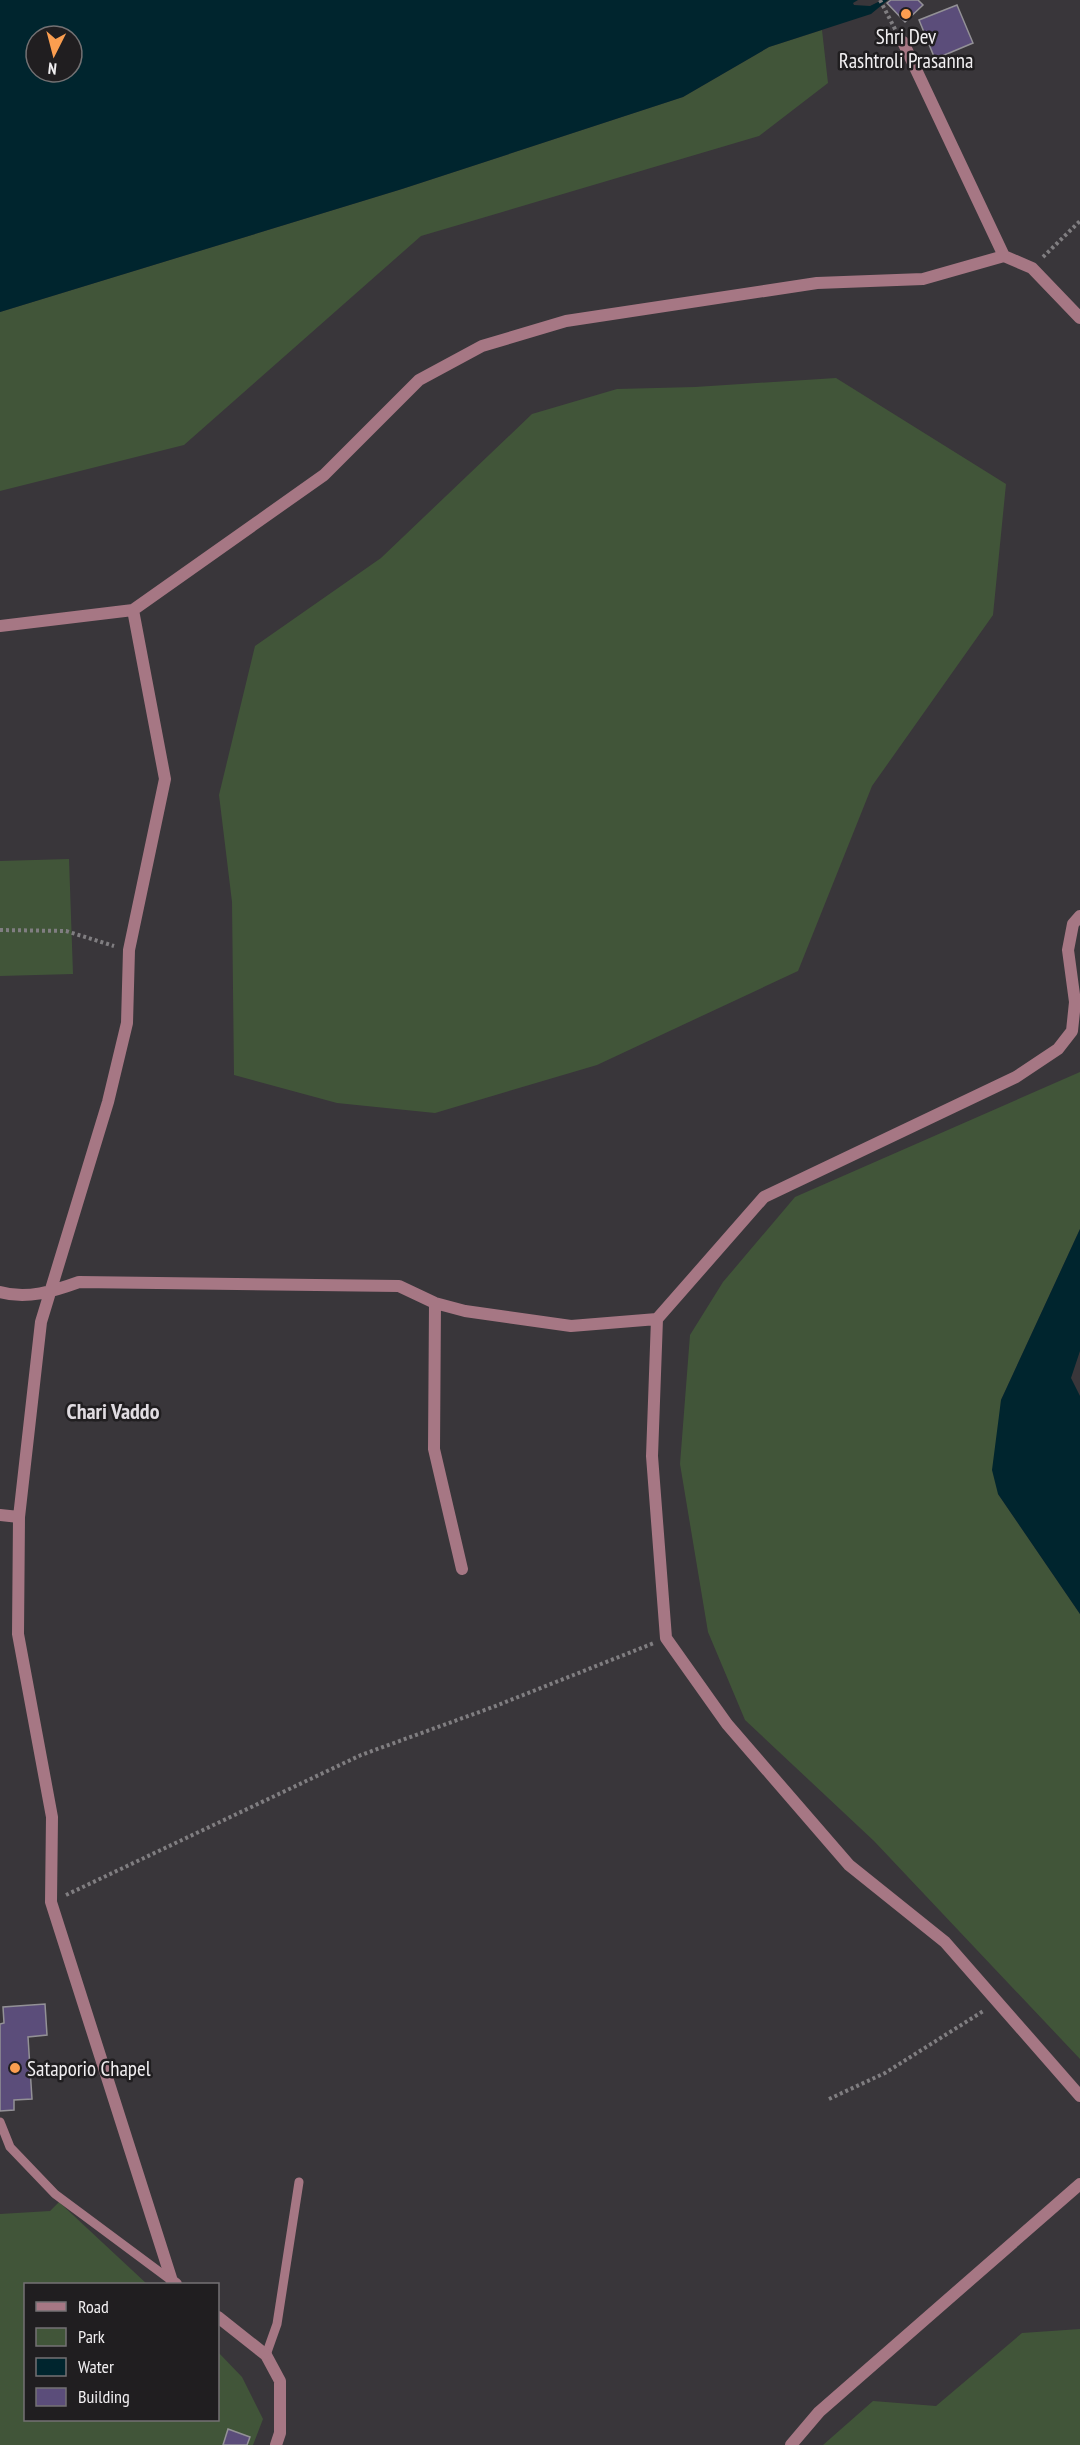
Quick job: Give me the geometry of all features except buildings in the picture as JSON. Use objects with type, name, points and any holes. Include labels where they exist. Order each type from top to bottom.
[{"type":"street","points":[[903,42],[949,145],[1004,256]]},
{"type":"street","points":[[0,626],[133,609],[324,475],[419,380],[482,346],[566,321],[818,283],[923,279],[1004,256],[1032,268],[1080,318]]},
{"type":"street","points":[[133,609],[165,779],[129,950],[127,1023],[114,1079],[41,1322],[19,1517],[18,1634],[52,1817],[51,1902],[174,2283]]},
{"type":"street","points":[[1080,916],[1073,924],[1068,950],[1075,1002],[1072,1031],[1058,1050],[1016,1077],[764,1197],[657,1319],[652,1456],[666,1638],[728,1724],[849,1865],[945,1942],[1080,2096]]},
{"type":"street","points":[[0,1292],[11,1295],[49,1293],[79,1282],[399,1286],[435,1303],[465,1311],[571,1326],[657,1319]]},
{"type":"street","points":[[435,1303],[434,1449],[462,1569]]},
{"type":"street","points":[[0,1515],[19,1517]]},
{"type":"street","points":[[790,2445],[819,2412],[1080,2184]]},
{"type":"street","points":[[219,2318],[266,2355],[280,2381],[280,2433],[276,2445]]},
{"type":"lane","points":[[0,2122],[10,2147],[55,2194],[174,2283]]},
{"type":"lane","points":[[266,2355],[277,2324],[299,2182]]},
{"type":"path","points":[[880,0],[903,42]]},
{"type":"path","points":[[1032,268],[1080,221]]},
{"type":"path","points":[[0,930],[66,932],[129,950]]},
{"type":"path","points":[[51,1902],[362,1755],[493,1707],[666,1638]]},
{"type":"path","points":[[829,2099],[885,2073],[998,2002]]},
{"type":"green space","points":[[822,30],[828,83],[759,136],[421,236],[184,445],[0,491],[0,312],[402,189],[683,97],[769,47]]},
{"type":"green space","points":[[836,378],[1006,484],[993,615],[872,786],[798,971],[597,1065],[435,1113],[337,1103],[234,1075],[232,902],[219,795],[255,646],[381,558],[532,414],[617,389],[695,387]]},
{"type":"green space","points":[[69,859],[73,974],[0,976],[0,861]]},
{"type":"green space","points":[[1080,1072],[1080,1229],[1001,1400],[998,1494],[1080,1614],[1080,2059],[874,1841],[745,1720],[708,1632],[680,1464],[690,1335],[723,1282],[795,1197]]},
{"type":"green space","points":[[59,2202],[146,2283],[24,2283],[24,2421],[219,2421],[219,2353],[242,2377],[263,2419],[253,2445],[0,2445],[0,2214],[50,2211]]},
{"type":"green space","points":[[1080,2329],[1080,2445],[823,2445],[873,2401],[936,2406],[1022,2333]]},
{"type":"water","points":[[0,0],[858,0],[853,3],[854,5],[870,6],[882,0],[888,0],[871,14],[769,47],[683,97],[402,189],[0,312]]},
{"type":"water","points":[[1080,1229],[1080,1351],[1071,1378],[1080,1396],[1080,1614],[998,1494],[992,1470],[1001,1400]]},
{"type":"place","name":"Shri Dev Rashtroli Prasanna","points":[[906,14]]},
{"type":"place","name":"Sataporio Chapel","points":[[15,2068]]},
{"type":"district","name":"Chari Vaddo","points":[[113,1411]]}]
